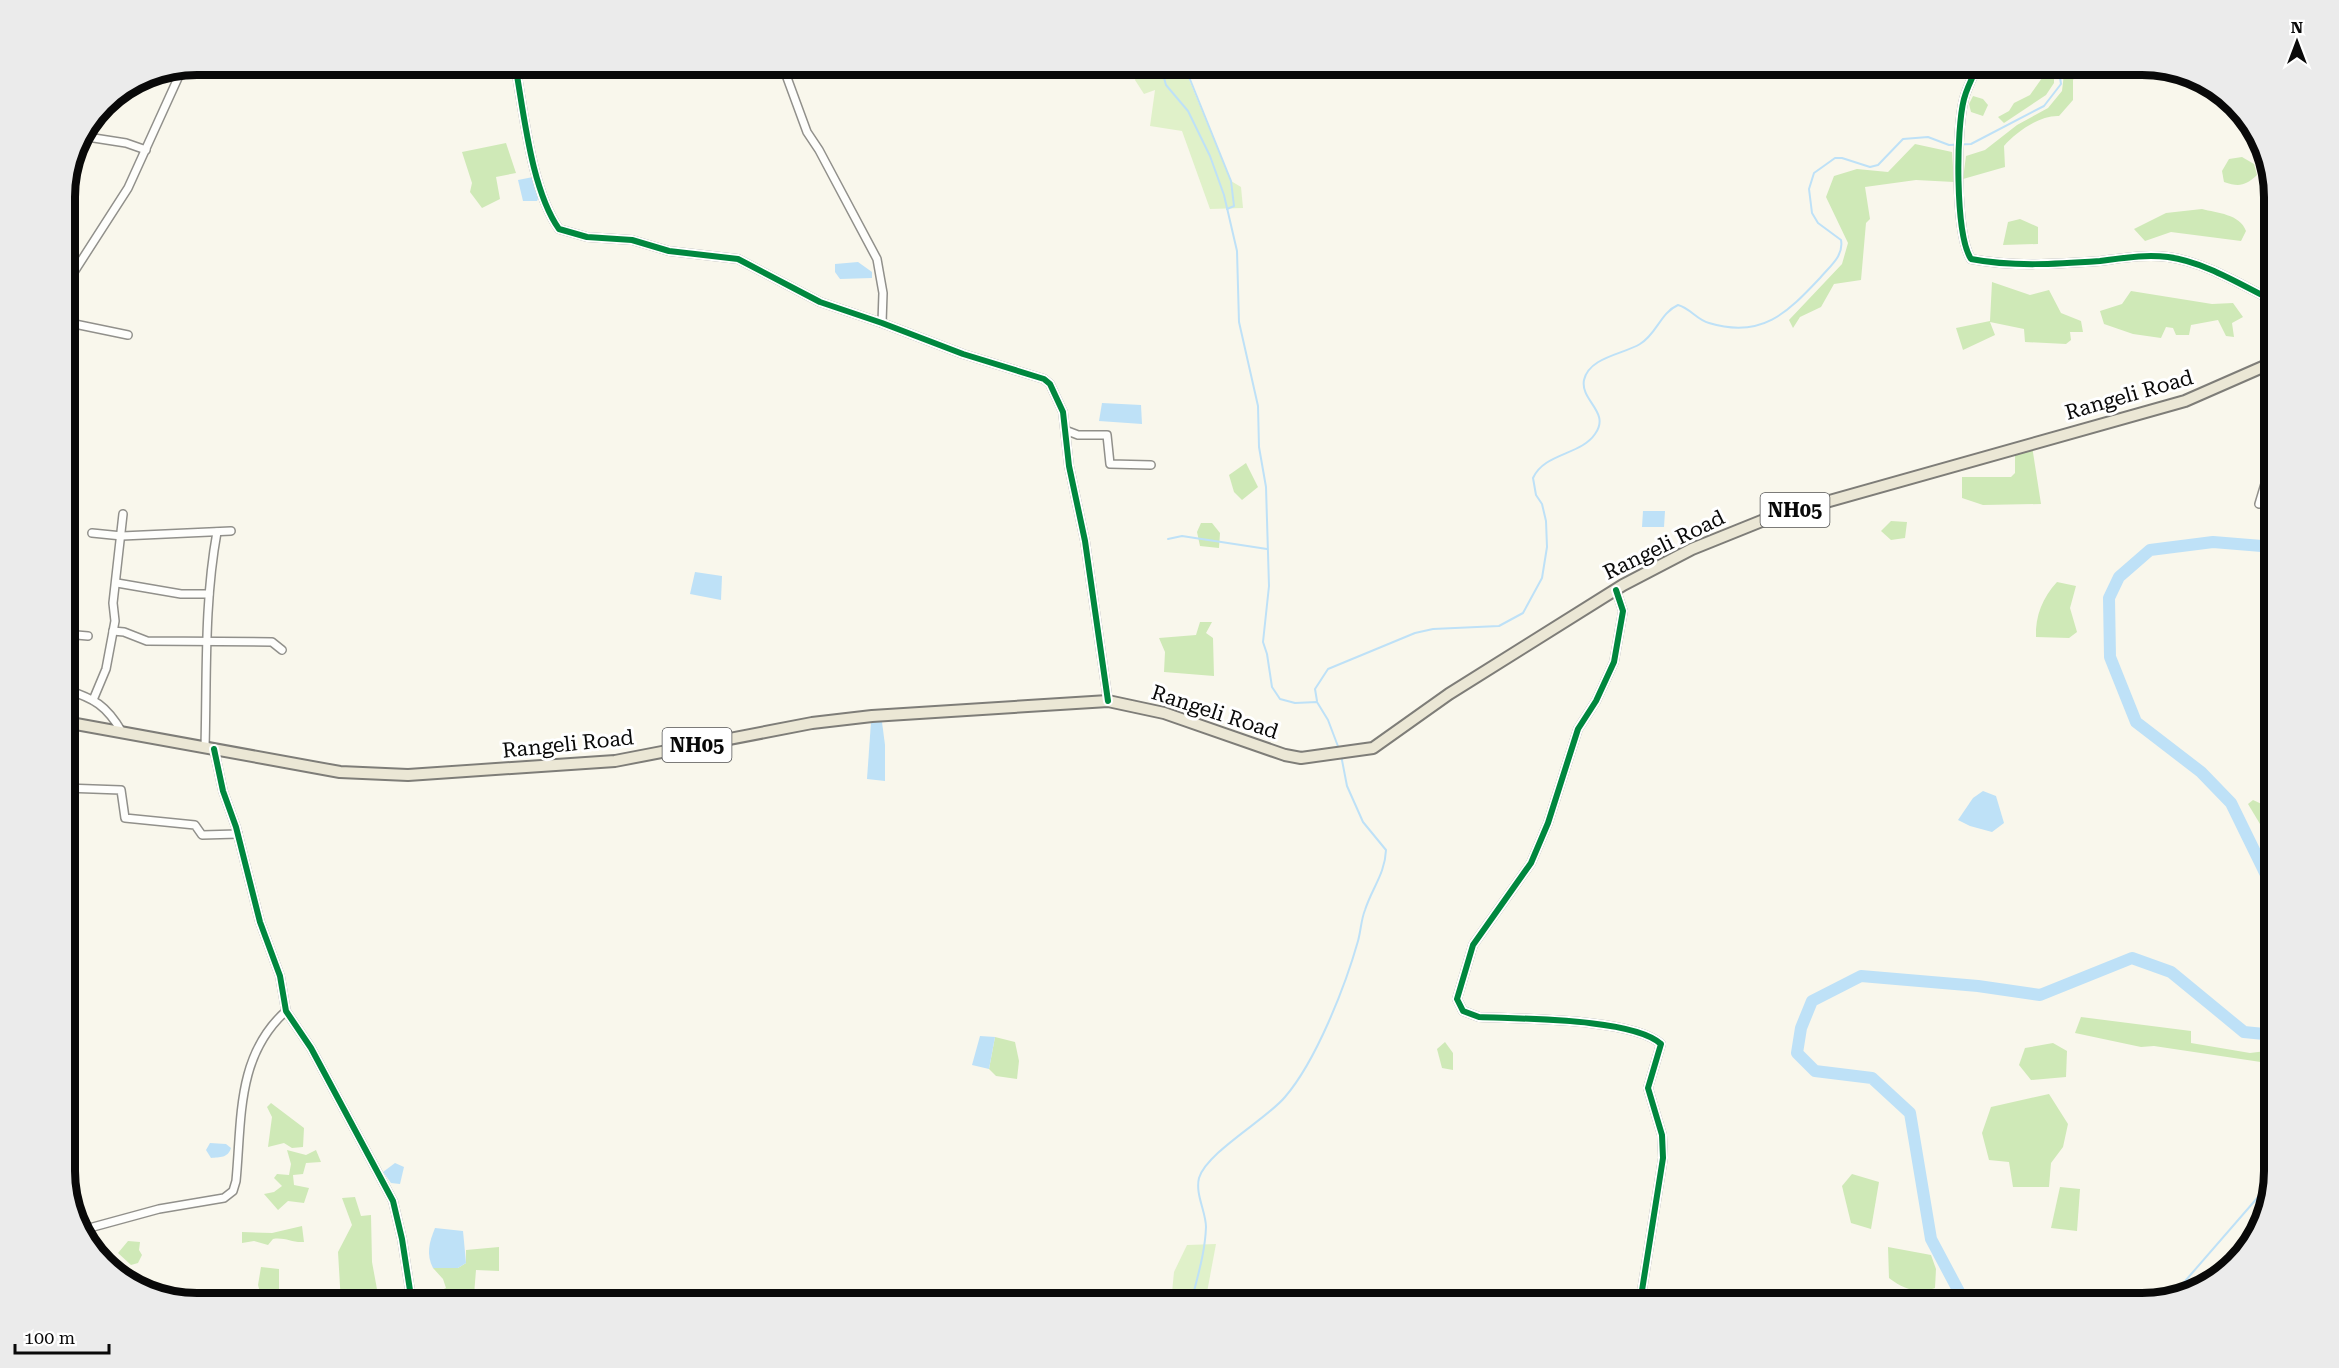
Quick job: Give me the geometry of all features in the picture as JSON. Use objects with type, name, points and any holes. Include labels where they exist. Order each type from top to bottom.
[{"type":"main road","name":"Rangeli Road","points":[[75,724],[340,772],[408,776],[615,761],[812,723],[872,716],[1108,701],[1164,713],[1285,755],[1301,758],[1357,751],[1373,747],[1449,694],[1616,590],[1692,549],[1769,518],[2185,401],[2264,366]]},
{"type":"street","points":[[517,75],[537,174],[549,215],[559,229],[587,237],[632,240],[669,252],[738,259],[820,302],[963,354],[1044,379],[1056,396],[1063,412],[1069,466],[1087,553],[1108,701]]},
{"type":"street","points":[[786,75],[807,132],[819,150],[877,260],[883,293],[882,323]]},
{"type":"street","points":[[1974,75],[1964,99],[1958,135],[1962,228],[1964,246],[1971,259],[2010,264],[2099,261],[2138,256],[2171,257],[2194,263],[2264,296]]},
{"type":"street","points":[[75,270],[128,188],[179,76]]},
{"type":"street","points":[[91,138],[126,143],[146,150]]},
{"type":"street","points":[[75,324],[128,335]]},
{"type":"street","points":[[1065,430],[1078,435],[1107,435],[1110,464],[1151,465]]},
{"type":"street","points":[[2259,504],[2264,487]]},
{"type":"street","points":[[93,700],[106,669],[115,621],[113,603],[123,514]]},
{"type":"street","points":[[92,532],[122,536],[231,531]]},
{"type":"street","points":[[217,532],[209,594],[207,640],[209,748],[238,834],[260,922],[280,976],[286,1011],[311,1048],[393,1201],[402,1239],[410,1293]]},
{"type":"street","points":[[117,583],[181,594],[209,594]]},
{"type":"street","points":[[1616,590],[1623,611],[1614,662],[1596,701],[1578,729],[1548,823],[1531,864],[1473,945],[1457,999],[1463,1011],[1479,1017],[1612,1027],[1645,1033],[1661,1044],[1648,1088],[1662,1135],[1663,1158],[1642,1293]]},
{"type":"street","points":[[113,631],[124,632],[147,641],[272,642],[282,650]]},
{"type":"street","points":[[75,635],[88,636]]},
{"type":"street","points":[[75,693],[93,700],[110,711],[122,732]]},
{"type":"street","points":[[75,788],[121,790],[125,818],[195,825],[202,835],[238,834]]},
{"type":"street","points":[[90,1228],[159,1209],[224,1198],[233,1191],[236,1181],[243,1087],[262,1036],[286,1011]]},
{"type":"green space","points":[[1136,75],[1187,75],[1231,181],[1241,187],[1243,208],[1210,209],[1182,131],[1150,126],[1155,90],[1144,94],[1135,80]]},
{"type":"green space","points":[[2054,75],[2054,83],[2046,95],[2004,123],[1998,117],[2009,111],[2014,103],[2030,95],[2042,78]]},
{"type":"green space","points":[[2064,75],[2076,75],[2073,80],[2073,100],[2059,116],[2036,121],[2004,146],[2005,167],[1963,179],[1966,156],[1985,150],[2017,125],[2048,108],[2062,91]]},
{"type":"green space","points":[[1973,96],[1983,99],[1988,105],[1983,116],[1971,112],[1969,104]]},
{"type":"green space","points":[[506,143],[516,173],[496,177],[500,199],[482,208],[470,192],[472,183],[462,152]]},
{"type":"green space","points":[[1915,144],[1952,152],[1954,182],[1916,180],[1865,187],[1870,219],[1866,223],[1861,280],[1834,284],[1821,307],[1800,317],[1793,328],[1789,320],[1842,264],[1848,243],[1826,197],[1834,176],[1857,169],[1888,172]]},
{"type":"green space","points":[[2242,157],[2254,164],[2257,175],[2242,185],[2224,182],[2222,171],[2229,159]]},
{"type":"green space","points":[[2202,209],[2227,215],[2239,221],[2246,231],[2241,241],[2171,232],[2145,241],[2134,229],[2166,213]]},
{"type":"green space","points":[[2020,219],[2038,227],[2038,244],[2003,245],[2008,222]]},
{"type":"green space","points":[[1992,282],[2030,295],[2049,290],[2061,313],[2081,321],[2083,332],[2070,332],[2071,340],[2066,344],[2025,342],[2024,329],[1990,322],[1995,335],[1963,350],[1956,328],[1990,321]]},
{"type":"green space","points":[[2131,291],[2212,304],[2233,303],[2243,317],[2232,323],[2234,337],[2226,336],[2218,320],[2191,325],[2189,335],[2176,335],[2173,328],[2166,327],[2161,338],[2133,334],[2104,324],[2100,311],[2122,304]]},
{"type":"green space","points":[[2032,446],[2041,504],[1983,505],[1962,498],[1962,477],[2011,477],[2015,473],[2015,453]]},
{"type":"green space","points":[[1246,463],[1258,487],[1242,500],[1234,492],[1229,475]]},
{"type":"green space","points":[[1891,521],[1907,522],[1905,538],[1891,540],[1881,531]]},
{"type":"green space","points":[[1201,523],[1212,523],[1220,533],[1219,548],[1200,546],[1197,532]]},
{"type":"green space","points":[[2057,582],[2076,586],[2070,608],[2077,632],[2069,638],[2036,637],[2041,607]]},
{"type":"green space","points":[[1200,622],[1212,622],[1206,633],[1213,638],[1214,676],[1164,672],[1165,652],[1159,638],[1196,635]]},
{"type":"green space","points":[[2253,800],[2264,805],[2264,818],[2260,824],[2248,804]]},
{"type":"green space","points":[[2081,1017],[2191,1031],[2191,1043],[2250,1053],[2264,1051],[2264,1062],[2154,1046],[2141,1047],[2075,1033]]},
{"type":"green space","points":[[995,1037],[1015,1042],[1019,1061],[1017,1079],[996,1076],[989,1069]]},
{"type":"green space","points":[[1445,1042],[1453,1053],[1453,1070],[1442,1068],[1437,1049]]},
{"type":"green space","points":[[2053,1043],[2067,1051],[2066,1077],[2031,1080],[2019,1065],[2025,1048]]},
{"type":"green space","points":[[2049,1094],[2068,1124],[2063,1147],[2051,1163],[2049,1187],[2013,1187],[2009,1162],[1989,1160],[1982,1133],[1991,1107]]},
{"type":"green space","points":[[271,1103],[304,1128],[303,1147],[292,1148],[284,1143],[268,1147],[272,1117],[267,1107]]},
{"type":"green space","points":[[287,1150],[306,1155],[316,1150],[321,1162],[306,1163],[303,1174],[293,1175],[294,1185],[309,1188],[304,1203],[288,1201],[278,1210],[264,1194],[274,1192],[282,1186],[274,1178],[277,1174],[289,1175],[291,1164]]},
{"type":"green space","points":[[1852,1174],[1879,1182],[1871,1229],[1851,1223],[1842,1186]]},
{"type":"green space","points":[[2060,1187],[2080,1189],[2077,1231],[2051,1228]]},
{"type":"green space","points":[[355,1197],[361,1216],[371,1215],[372,1262],[378,1293],[340,1293],[338,1252],[352,1225],[342,1198]]},
{"type":"green space","points":[[302,1226],[304,1242],[273,1239],[268,1245],[254,1241],[242,1243],[242,1232],[272,1233]]},
{"type":"green space","points":[[128,1241],[140,1242],[139,1250],[142,1255],[138,1263],[131,1265],[118,1253]]},
{"type":"green space","points":[[1216,1244],[1207,1293],[1172,1293],[1174,1272],[1187,1245]]},
{"type":"green space","points":[[499,1247],[499,1271],[476,1270],[474,1293],[435,1293],[446,1288],[443,1279],[433,1268],[458,1268],[466,1263],[466,1250]]},
{"type":"green space","points":[[1888,1247],[1931,1255],[1936,1269],[1935,1288],[1923,1291],[1911,1289],[1889,1278]]},
{"type":"green space","points":[[261,1267],[279,1269],[279,1293],[260,1293],[258,1285]]},
{"type":"green space","points":[[1731,1289],[1743,1293],[1726,1293]]},
{"type":"water","points":[[533,177],[539,197],[537,201],[523,201],[518,180]]},
{"type":"water","points":[[858,262],[872,272],[872,278],[840,279],[835,272],[835,264]]},
{"type":"water","points":[[1102,403],[1141,405],[1142,424],[1099,421]]},
{"type":"water","points":[[1643,511],[1665,511],[1664,527],[1642,527]]},
{"type":"water","points":[[695,572],[722,576],[721,600],[690,594]]},
{"type":"water","points":[[871,722],[882,722],[885,745],[885,781],[867,779]]},
{"type":"water","points":[[1983,791],[1996,796],[2004,823],[1992,832],[1958,820],[1973,798]]},
{"type":"water","points":[[980,1036],[995,1037],[989,1069],[972,1065]]},
{"type":"water","points":[[210,1143],[226,1144],[231,1148],[226,1155],[211,1158],[206,1150]]},
{"type":"water","points":[[395,1163],[404,1167],[400,1184],[391,1183],[383,1172]]},
{"type":"water","points":[[435,1228],[463,1231],[466,1263],[458,1268],[433,1268],[429,1248]]},
{"type":"waterway","points":[[1163,75],[1166,85],[1188,111],[1210,156],[1224,195],[1237,251],[1239,322],[1258,406],[1259,447],[1266,487],[1269,586],[1263,642],[1272,687],[1280,699],[1295,703],[1317,702],[1328,720],[1339,749]]},
{"type":"waterway","points":[[1188,75],[1231,181],[1234,206],[1227,209]]},
{"type":"waterway","points":[[1317,701],[1315,689],[1328,669],[1415,633],[1433,629],[1499,626],[1523,613],[1542,578],[1547,547],[1546,521],[1542,504],[1536,495],[1533,478],[1545,464],[1589,441],[1599,426],[1597,413],[1584,387],[1587,372],[1600,361],[1646,340],[1667,313],[1678,305],[1709,323],[1744,328],[1772,320],[1796,302],[1832,265],[1841,246],[1841,240],[1818,223],[1812,213],[1809,189],[1814,173],[1835,158],[1870,167],[1878,165],[1903,139],[1928,137],[1949,145],[1971,144],[2044,106],[2061,84],[2060,75]]},
{"type":"waterway","points":[[1168,539],[1182,536],[1267,549]]},
{"type":"waterway","points":[[2264,546],[2213,542],[2150,550],[2119,577],[2109,598],[2110,657],[2136,722],[2201,772],[2231,803],[2264,871]]},
{"type":"waterway","points":[[1193,1293],[1206,1227],[1198,1190],[1199,1178],[1213,1157],[1285,1097],[1308,1064],[1345,980],[1364,914],[1385,859],[1386,850],[1363,822],[1347,786],[1341,755]]},
{"type":"waterway","points":[[1960,1293],[1931,1239],[1910,1113],[1872,1078],[1815,1071],[1797,1053],[1801,1028],[1812,1001],[1861,976],[1978,986],[2040,995],[2132,958],[2171,972],[2244,1032],[2264,1034]]},
{"type":"waterway","points":[[2180,1287],[2262,1193]]},
{"type":"cycle path","points":[[517,75],[535,172],[549,212],[559,229],[587,237],[632,240],[669,251],[738,259],[820,302],[963,354],[1044,379],[1050,384],[1063,412],[1069,466],[1085,541],[1108,701]]},
{"type":"cycle path","points":[[1974,75],[1961,113],[1958,156],[1962,228],[1971,259],[2035,264],[2100,261],[2142,256],[2168,257],[2209,269],[2264,296]]},
{"type":"cycle path","points":[[1616,590],[1623,611],[1614,662],[1596,701],[1578,729],[1548,823],[1531,863],[1473,945],[1457,999],[1463,1011],[1479,1017],[1602,1025],[1647,1035],[1661,1044],[1648,1088],[1662,1135],[1663,1158],[1642,1293]]},
{"type":"cycle path","points":[[214,749],[223,791],[236,827],[260,922],[280,976],[286,1011],[311,1048],[393,1201],[410,1293]]}]
